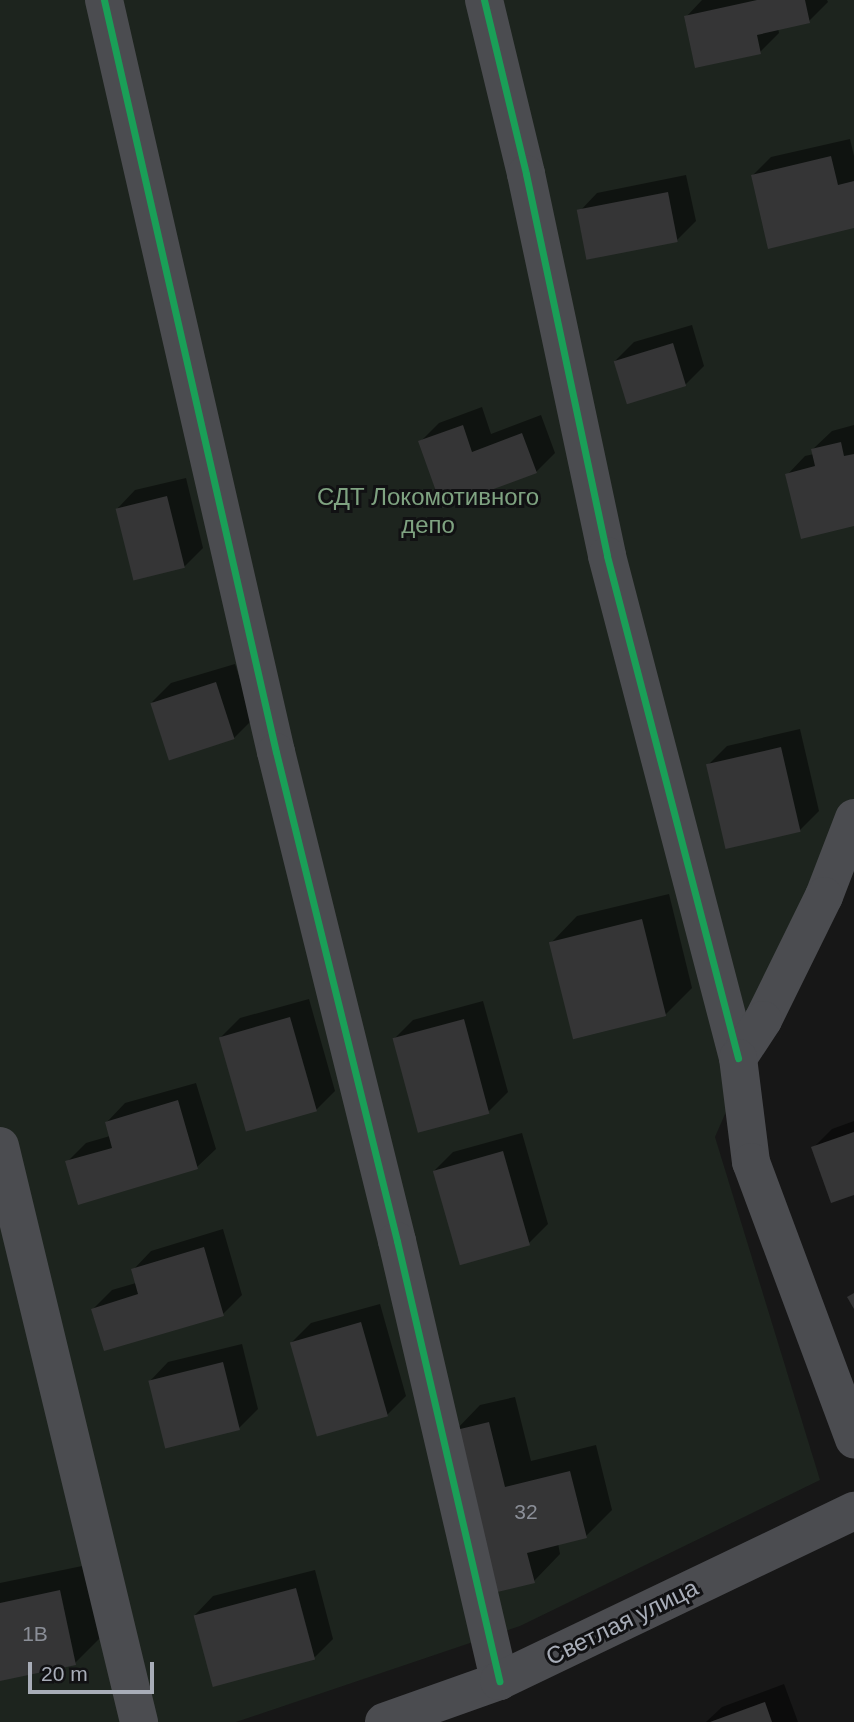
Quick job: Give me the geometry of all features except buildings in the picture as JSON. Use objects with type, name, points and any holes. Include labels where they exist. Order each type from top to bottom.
[{"type":"street","points":[[104,0],[272,739],[397,1241],[499,1681]]},
{"type":"street","points":[[484,0],[526,174],[607,556],[738,1058],[751,1162],[854,1439]]},
{"type":"street","points":[[738,1058],[762,1020],[824,896],[854,818]]},
{"type":"street","points":[[0,1146],[139,1722]]},
{"type":"street","name":"Светлая улица","points":[[384,1722],[499,1681],[853,1513]]},
{"type":"green space","name":"СДТ Локомотивного депо","points":[[0,0],[854,0],[854,819],[715,1137],[820,1480],[520,1626],[236,1722],[0,1722]]},
{"type":"cycle path","points":[[104,0],[276,752],[397,1241],[499,1681]]},
{"type":"cycle path","points":[[484,0],[526,174],[607,556],[738,1058]]}]
